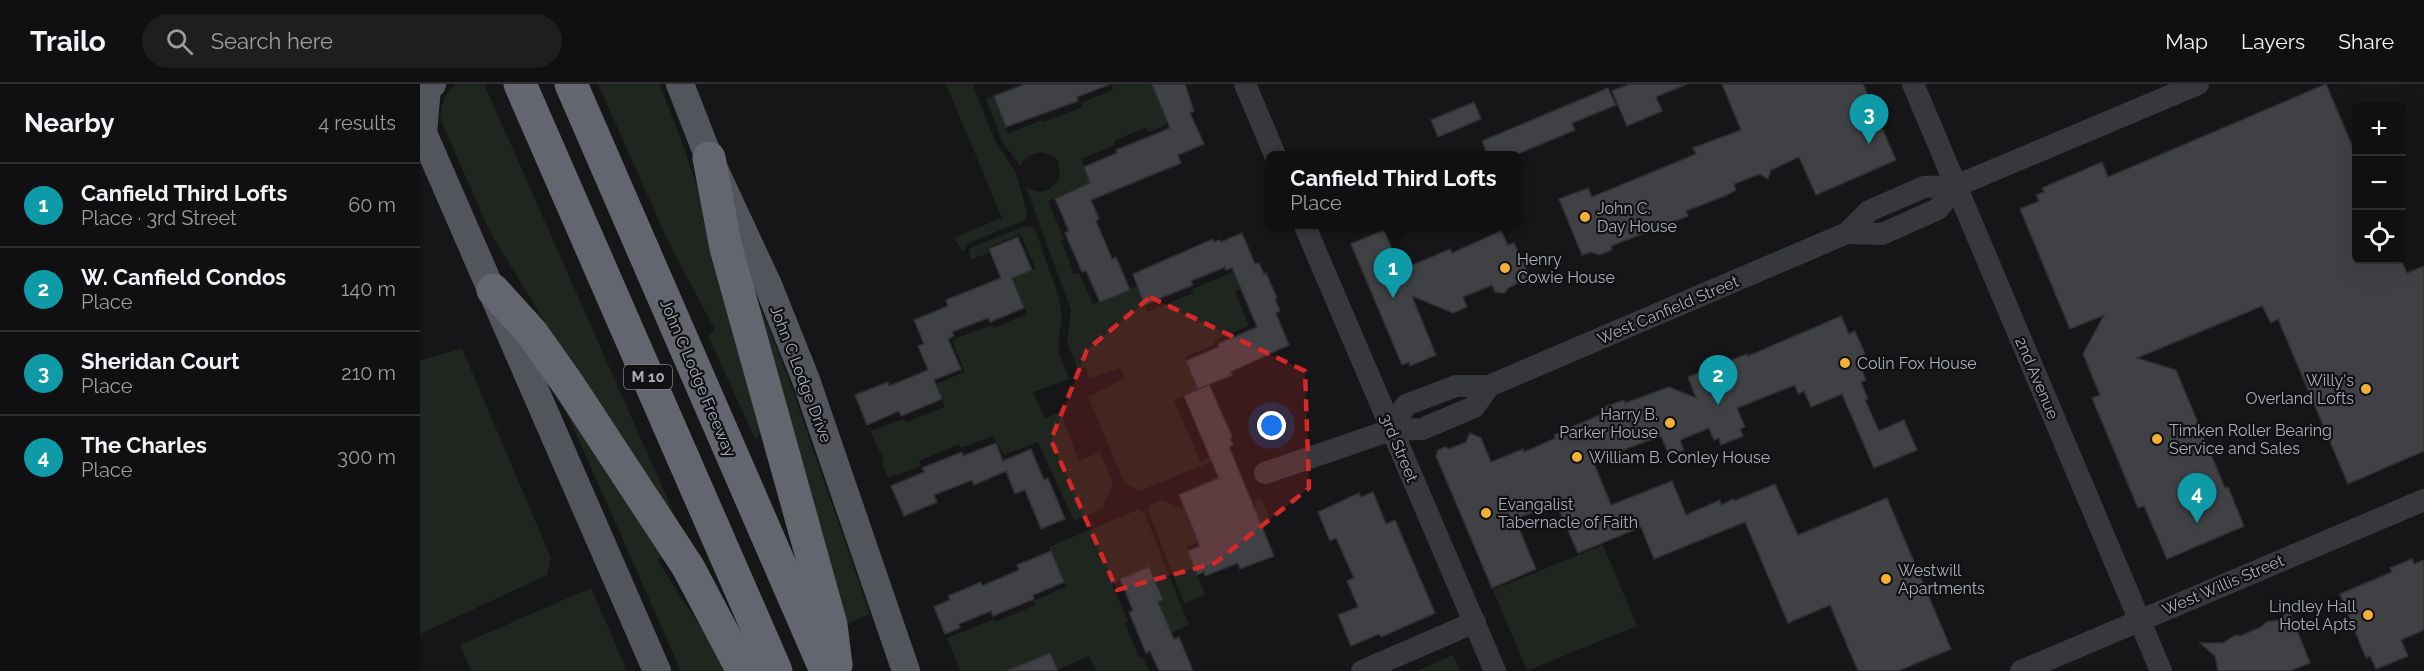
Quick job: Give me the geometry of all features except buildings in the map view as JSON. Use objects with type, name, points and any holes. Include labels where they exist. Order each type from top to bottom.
[{"type":"highway","name":"M 10","points":[[520,84],[776,671]]},
{"type":"highway","name":"John C Lodge Freeway","points":[[571,84],[826,671]]},
{"type":"highway","points":[[709,158],[726,248],[831,626],[837,671]]},
{"type":"highway","points":[[493,290],[532,333],[570,387],[688,567],[743,671]]},
{"type":"main road","points":[[432,84],[427,88],[422,129],[657,671]]},
{"type":"main road","name":"John C Lodge Drive","points":[[680,84],[709,158],[768,285],[806,380],[906,671]]},
{"type":"street","points":[[1245,84],[1273,151]]},
{"type":"street","name":"2nd Avenue","points":[[1913,84],[2161,671]]},
{"type":"street","name":"West Canfield Street","points":[[1265,472],[1391,430],[1420,430],[1474,407],[1489,386],[1847,233],[1869,211],[1924,187],[1956,186],[2198,84]]},
{"type":"street","name":"3rd Street","points":[[1306,229],[1495,671]]},
{"type":"street","name":"West Willis Street","points":[[2021,671],[2424,500]]},
{"type":"street","points":[[1362,671],[1475,622]]},
{"type":"highlighted area","points":[[1150,297],[1305,371],[1309,488],[1215,563],[1117,590],[1051,440],[1087,350]]},
{"type":"shaded area","points":[[456,84],[484,84],[684,536],[677,539],[489,230],[440,118],[444,99]]},
{"type":"shaded area","points":[[598,84],[659,84],[691,168],[730,298],[765,429],[755,439],[708,336],[715,330],[668,241]]},
{"type":"shaded area","points":[[946,84],[974,84],[995,141],[1016,172],[1027,214],[1025,220],[969,243],[963,252],[953,238],[1002,218]]},
{"type":"shaded area","points":[[1152,84],[1167,120],[1166,125],[1149,132],[1146,127],[1114,141],[1115,145],[1081,159],[1090,184],[1048,201],[1064,239],[1061,240],[1074,274],[1079,273],[1093,304],[1137,286],[1148,312],[1193,293],[1192,289],[1233,272],[1240,289],[1235,292],[1249,326],[1214,340],[1215,344],[1185,357],[1198,389],[1174,400],[1200,461],[1227,450],[1230,454],[1140,491],[1125,484],[1088,397],[1125,378],[1120,368],[1090,378],[1085,367],[1078,370],[1067,343],[1071,310],[1026,187],[1041,192],[1053,186],[1060,177],[1058,161],[1048,154],[1038,153],[1028,157],[1020,166],[1002,141],[986,99],[994,96],[1008,133],[1082,107],[1081,103],[1113,90],[1112,85]]},
{"type":"shaded area","points":[[1026,226],[1034,228],[1036,232],[1059,298],[1062,317],[1059,355],[1070,379],[1033,392],[1044,418],[1060,412],[1079,461],[1100,452],[1113,483],[1102,509],[1074,521],[1038,442],[1004,455],[993,436],[961,448],[959,444],[919,461],[921,466],[888,478],[881,461],[884,460],[870,431],[904,419],[906,422],[945,407],[936,384],[965,372],[952,340],[992,325],[993,328],[1027,314],[1012,278],[1036,269],[1020,234],[987,248],[989,253],[971,259],[969,253],[972,247]]},
{"type":"shaded area","points":[[748,275],[788,377],[870,614],[847,624],[822,541],[796,439]]},
{"type":"shaded area","points":[[462,348],[551,558],[547,575],[420,634],[420,361]]},
{"type":"shaded area","points":[[562,402],[662,557],[657,560],[709,640],[726,671],[681,671]]},
{"type":"shaded area","points":[[1261,498],[1270,520],[1226,536],[1224,532],[1187,547],[1205,595],[1184,603],[1148,510],[1150,505],[1162,500],[1184,510],[1193,532],[1256,507],[1254,501]]},
{"type":"shaded area","points":[[1137,510],[1144,512],[1189,625],[1171,633],[1158,602],[1163,599],[1149,567],[1119,579],[1119,582],[1112,585],[1128,621],[1125,623],[1139,658],[1143,657],[1149,671],[1096,671],[1089,656],[1057,670],[1049,653],[1007,671],[960,671],[947,638],[994,619],[995,622],[1035,605],[1033,601],[1066,587],[1049,547]]},
{"type":"shaded area","points":[[1603,545],[1637,626],[1527,671],[1493,590]]},
{"type":"shaded area","points":[[591,588],[627,671],[471,671],[460,645]]},
{"type":"shaded area","points":[[1453,655],[1460,671],[1417,671]]},
{"type":"place","name":"Sheridan Court","points":[[1869,144]]},
{"type":"place","name":"John C. Day House","points":[[1585,217]]},
{"type":"place","name":"Henry Cowie House","points":[[1505,268]]},
{"type":"place","name":"Canfield Third Lofts","points":[[1393,298]]},
{"type":"place","name":"Colin Fox House","points":[[1845,363]]},
{"type":"place","name":"Willy's Overland Lofts","points":[[2366,389]]},
{"type":"place","name":"W. Canfield Condos","points":[[1718,405]]},
{"type":"place","name":"Harry B. Parker House","points":[[1670,423]]},
{"type":"place","name":"Timken Roller Bearing Service and Sales","points":[[2157,439]]},
{"type":"place","name":"William B. Conley House","points":[[1577,457]]},
{"type":"place","name":"Evangalist Tabernacle of Faith","points":[[1486,513]]},
{"type":"place","name":"The Charles","points":[[2197,523]]},
{"type":"place","name":"Westwill Apartments","points":[[1886,579]]},
{"type":"place","name":"Lindley Hall Hotel Apts","points":[[2368,615]]}]
